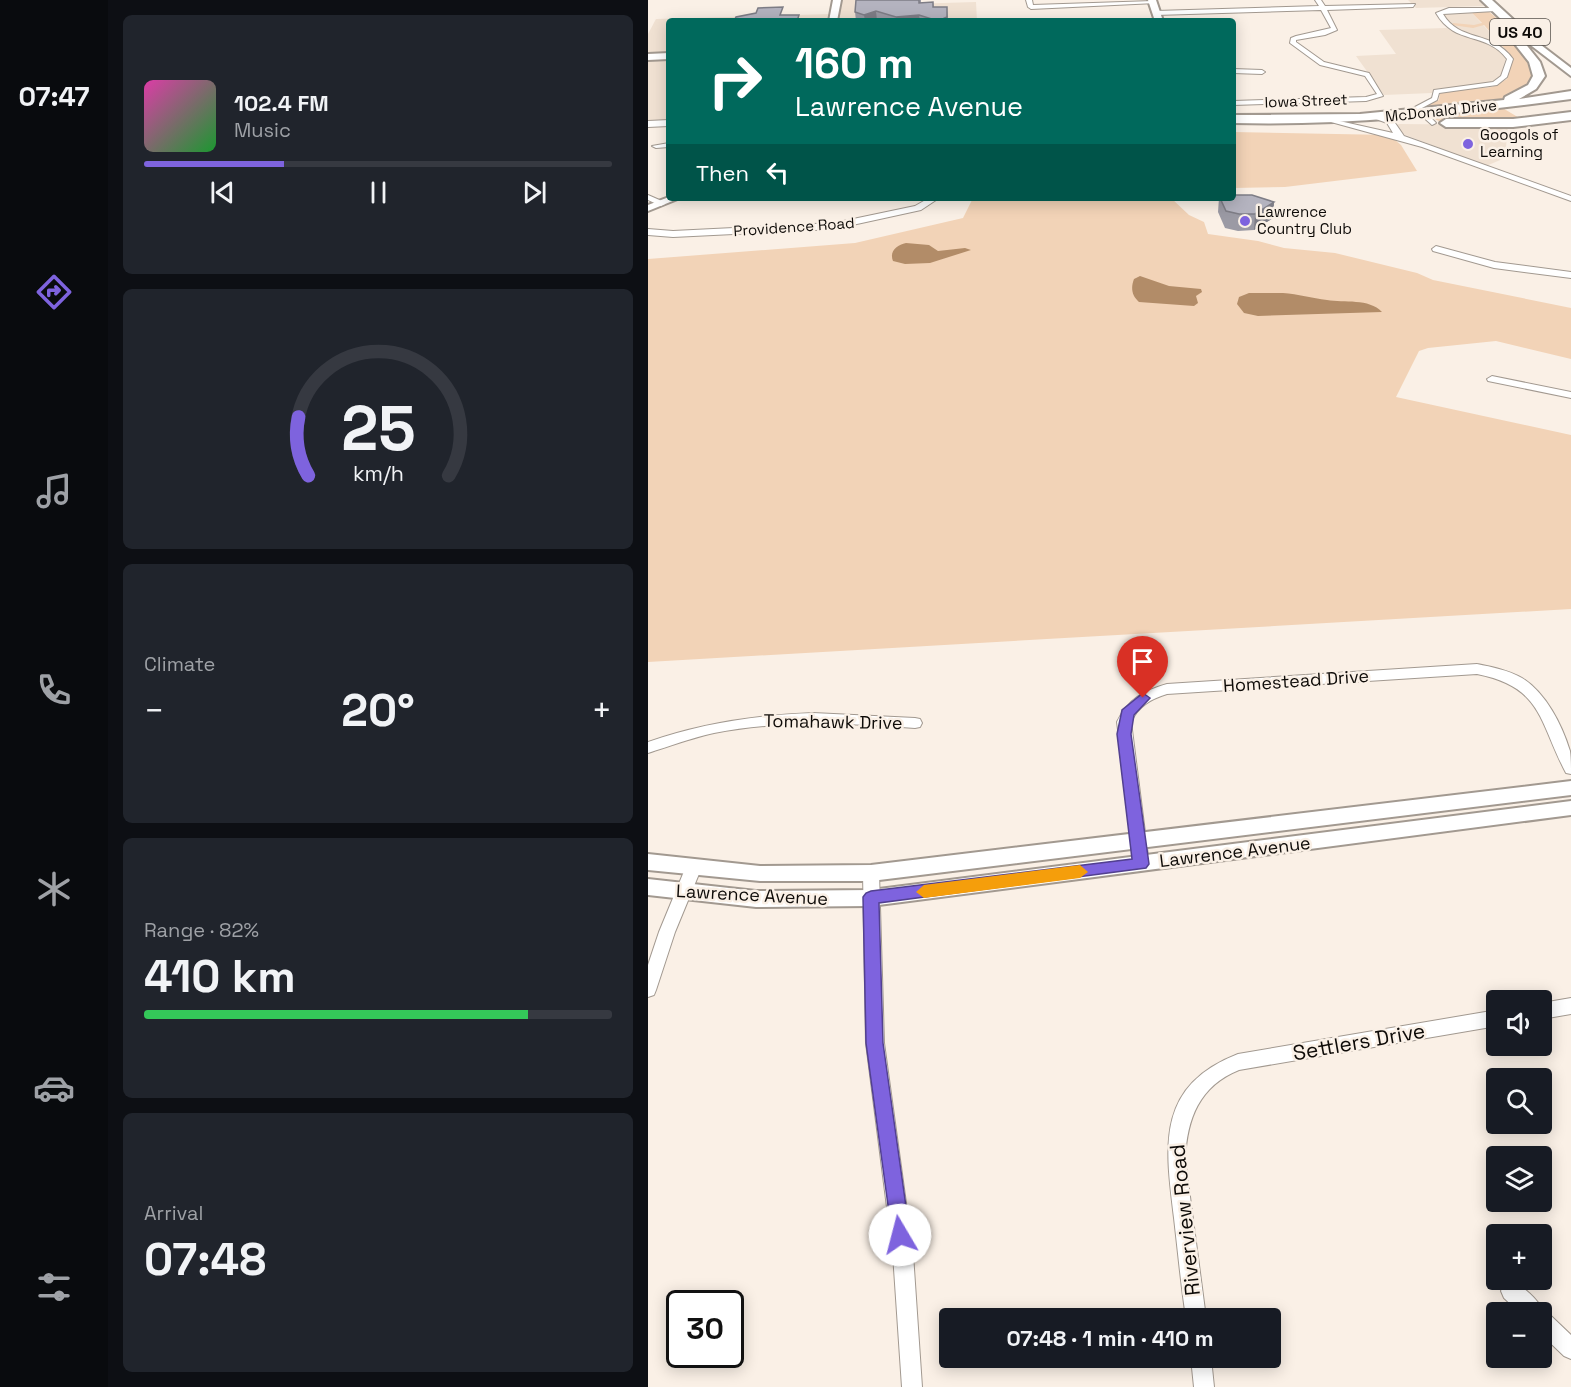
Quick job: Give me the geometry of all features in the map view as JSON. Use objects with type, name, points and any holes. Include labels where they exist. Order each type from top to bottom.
[{"type":"highway","name":"US 40","points":[[1486,0],[1511,24],[1571,73]]},
{"type":"highway","points":[[1462,109],[1515,97],[1536,82],[1539,71],[1536,64],[1511,32],[1511,24]]},
{"type":"highway","points":[[648,57],[666,56]]},
{"type":"highway","name":"McDonald Drive","points":[[1310,120],[1335,122],[1384,120],[1571,96]]},
{"type":"highway","points":[[1506,105],[1530,122]]},
{"type":"highway","name":"McDonald Drive","points":[[1236,119],[1384,120],[1432,123],[1530,122],[1571,116]]},
{"type":"main road","points":[[648,124],[666,123]]},
{"type":"street","points":[[834,18],[837,0]]},
{"type":"street","points":[[1247,0],[1252,10]]},
{"type":"street","points":[[1318,0],[1323,8]]},
{"type":"street","points":[[1030,4],[1152,1],[1158,17],[1227,11],[1413,6]]},
{"type":"street","name":"Iowa Street","points":[[1236,103],[1379,97],[1381,92],[1367,74],[1323,63],[1293,43],[1293,39],[1298,37],[1334,30],[1323,8]]},
{"type":"street","points":[[1432,123],[1422,114],[1418,106],[1435,99],[1436,91],[1487,86],[1504,77],[1510,59],[1501,47],[1491,41],[1452,30],[1438,15],[1449,10],[1495,9]]},
{"type":"street","points":[[1220,18],[1227,11]]},
{"type":"street","points":[[1236,71],[1262,72]]},
{"type":"street","points":[[1384,120],[1403,136]]},
{"type":"street","points":[[1335,122],[1370,127],[1403,136],[1571,199]]},
{"type":"street","points":[[656,146],[666,146]]},
{"type":"street","points":[[651,202],[666,194]]},
{"type":"street","points":[[651,202],[666,200]]},
{"type":"street","name":"Providence Road","points":[[648,232],[673,234],[834,226],[918,208],[930,201]]},
{"type":"street","points":[[1436,249],[1494,265],[1571,275]]},
{"type":"street","points":[[1492,379],[1571,395]]},
{"type":"street","name":"Homestead Drive","points":[[1141,864],[1124,722],[1127,713],[1143,698],[1167,689],[1477,669],[1494,671],[1516,679],[1533,691],[1571,770]]},
{"type":"street","name":"Tomahawk Drive","points":[[648,748],[697,731],[754,721],[838,718],[915,723]]},
{"type":"street","name":"Lawrence Avenue","points":[[648,862],[784,876],[871,873],[1571,788]]},
{"type":"street","name":"Lawrence Avenue","points":[[648,887],[756,899],[871,897],[1571,808]]},
{"type":"street","points":[[648,990],[664,940],[693,868]]},
{"type":"street","points":[[871,873],[875,1043],[903,1254],[912,1387]]},
{"type":"street","points":[[1552,1009],[1571,1006]]},
{"type":"street","name":"Settlers Drive","points":[[1222,1067],[1239,1062],[1486,1020]]},
{"type":"street","name":"Riverview Road","points":[[1195,1308],[1176,1159],[1176,1136],[1186,1104],[1207,1078],[1222,1067]]},
{"type":"street","points":[[1510,1291],[1522,1302]]},
{"type":"street","points":[[1552,1331],[1571,1349]]},
{"type":"street","points":[[1202,1368],[1204,1387]]},
{"type":"shaded area","points":[[840,0],[876,0],[876,5],[976,2],[977,18],[837,18]]},
{"type":"shaded area","points":[[1408,0],[1479,0],[1484,6],[1416,8]]},
{"type":"shaded area","points":[[1470,11],[1502,45],[1455,30],[1442,14]]},
{"type":"shaded area","points":[[1470,11],[1488,11],[1514,38],[1535,71],[1525,87],[1497,100],[1422,108],[1439,100],[1440,92],[1492,87],[1507,79],[1512,57],[1484,25],[1473,28],[1452,25],[1453,23],[1474,25],[1482,23]]},
{"type":"shaded area","points":[[831,14],[830,18],[691,18]]},
{"type":"shaded area","points":[[656,19],[666,19],[666,54],[648,54],[648,34]]},
{"type":"shaded area","points":[[1446,28],[1493,44],[1506,58],[1500,78],[1483,85],[1434,89],[1432,93],[1384,95],[1356,56],[1396,54],[1379,30]]},
{"type":"shaded area","points":[[648,59],[666,59],[666,121],[648,122]]},
{"type":"shaded area","points":[[1501,107],[1521,119],[1441,122],[1428,116]]},
{"type":"shaded area","name":"Googols of Learning","points":[[1396,125],[1508,125],[1505,158],[1486,166],[1403,134],[1399,132]]},
{"type":"shaded area","name":"Lawrence Country Club","points":[[1236,132],[1389,135],[1401,145],[1417,171],[1285,187],[1236,188]]},
{"type":"shaded area","name":"Lawrence Country Club","points":[[972,201],[1174,201],[1189,215],[1204,222],[1208,234],[1258,241],[1284,248],[1335,253],[1417,273],[1433,280],[1571,308],[1571,359],[1496,341],[1428,348],[1419,351],[1396,397],[1571,435],[1571,609],[648,662],[648,259],[855,243],[963,218]]},
{"type":"shaded area","points":[[906,243],[929,245],[938,251],[965,248],[971,250],[930,263],[905,264],[893,261],[892,254],[895,249]]},
{"type":"shaded area","points":[[1140,276],[1169,286],[1201,289],[1202,292],[1196,296],[1198,303],[1194,306],[1139,302],[1134,297],[1132,288],[1134,279]]},
{"type":"shaded area","points":[[1249,293],[1283,293],[1363,303],[1382,312],[1258,316],[1244,313],[1237,304],[1239,297]]},
{"type":"building","points":[[856,0],[919,0],[919,3],[933,2],[933,7],[947,7],[947,17],[928,18],[919,15],[896,17],[876,11],[864,15],[855,12]]},
{"type":"building","points":[[783,7],[780,15],[799,15],[798,18],[736,18],[756,13],[758,8]]},
{"type":"building","points":[[1236,195],[1252,195],[1274,202],[1255,214],[1226,211],[1221,201],[1236,201]]},
{"type":"slow traffic","points":[[924,892],[1080,872]]},
{"type":"place","name":"Googols of Learning","points":[[1468,144]]},
{"type":"place","name":"Lawrence Country Club","points":[[1245,221]]},
{"type":"route","points":[[900,1235],[880,1096],[875,1043],[871,897],[1141,864],[1124,722],[1127,713],[1143,698]]}]
